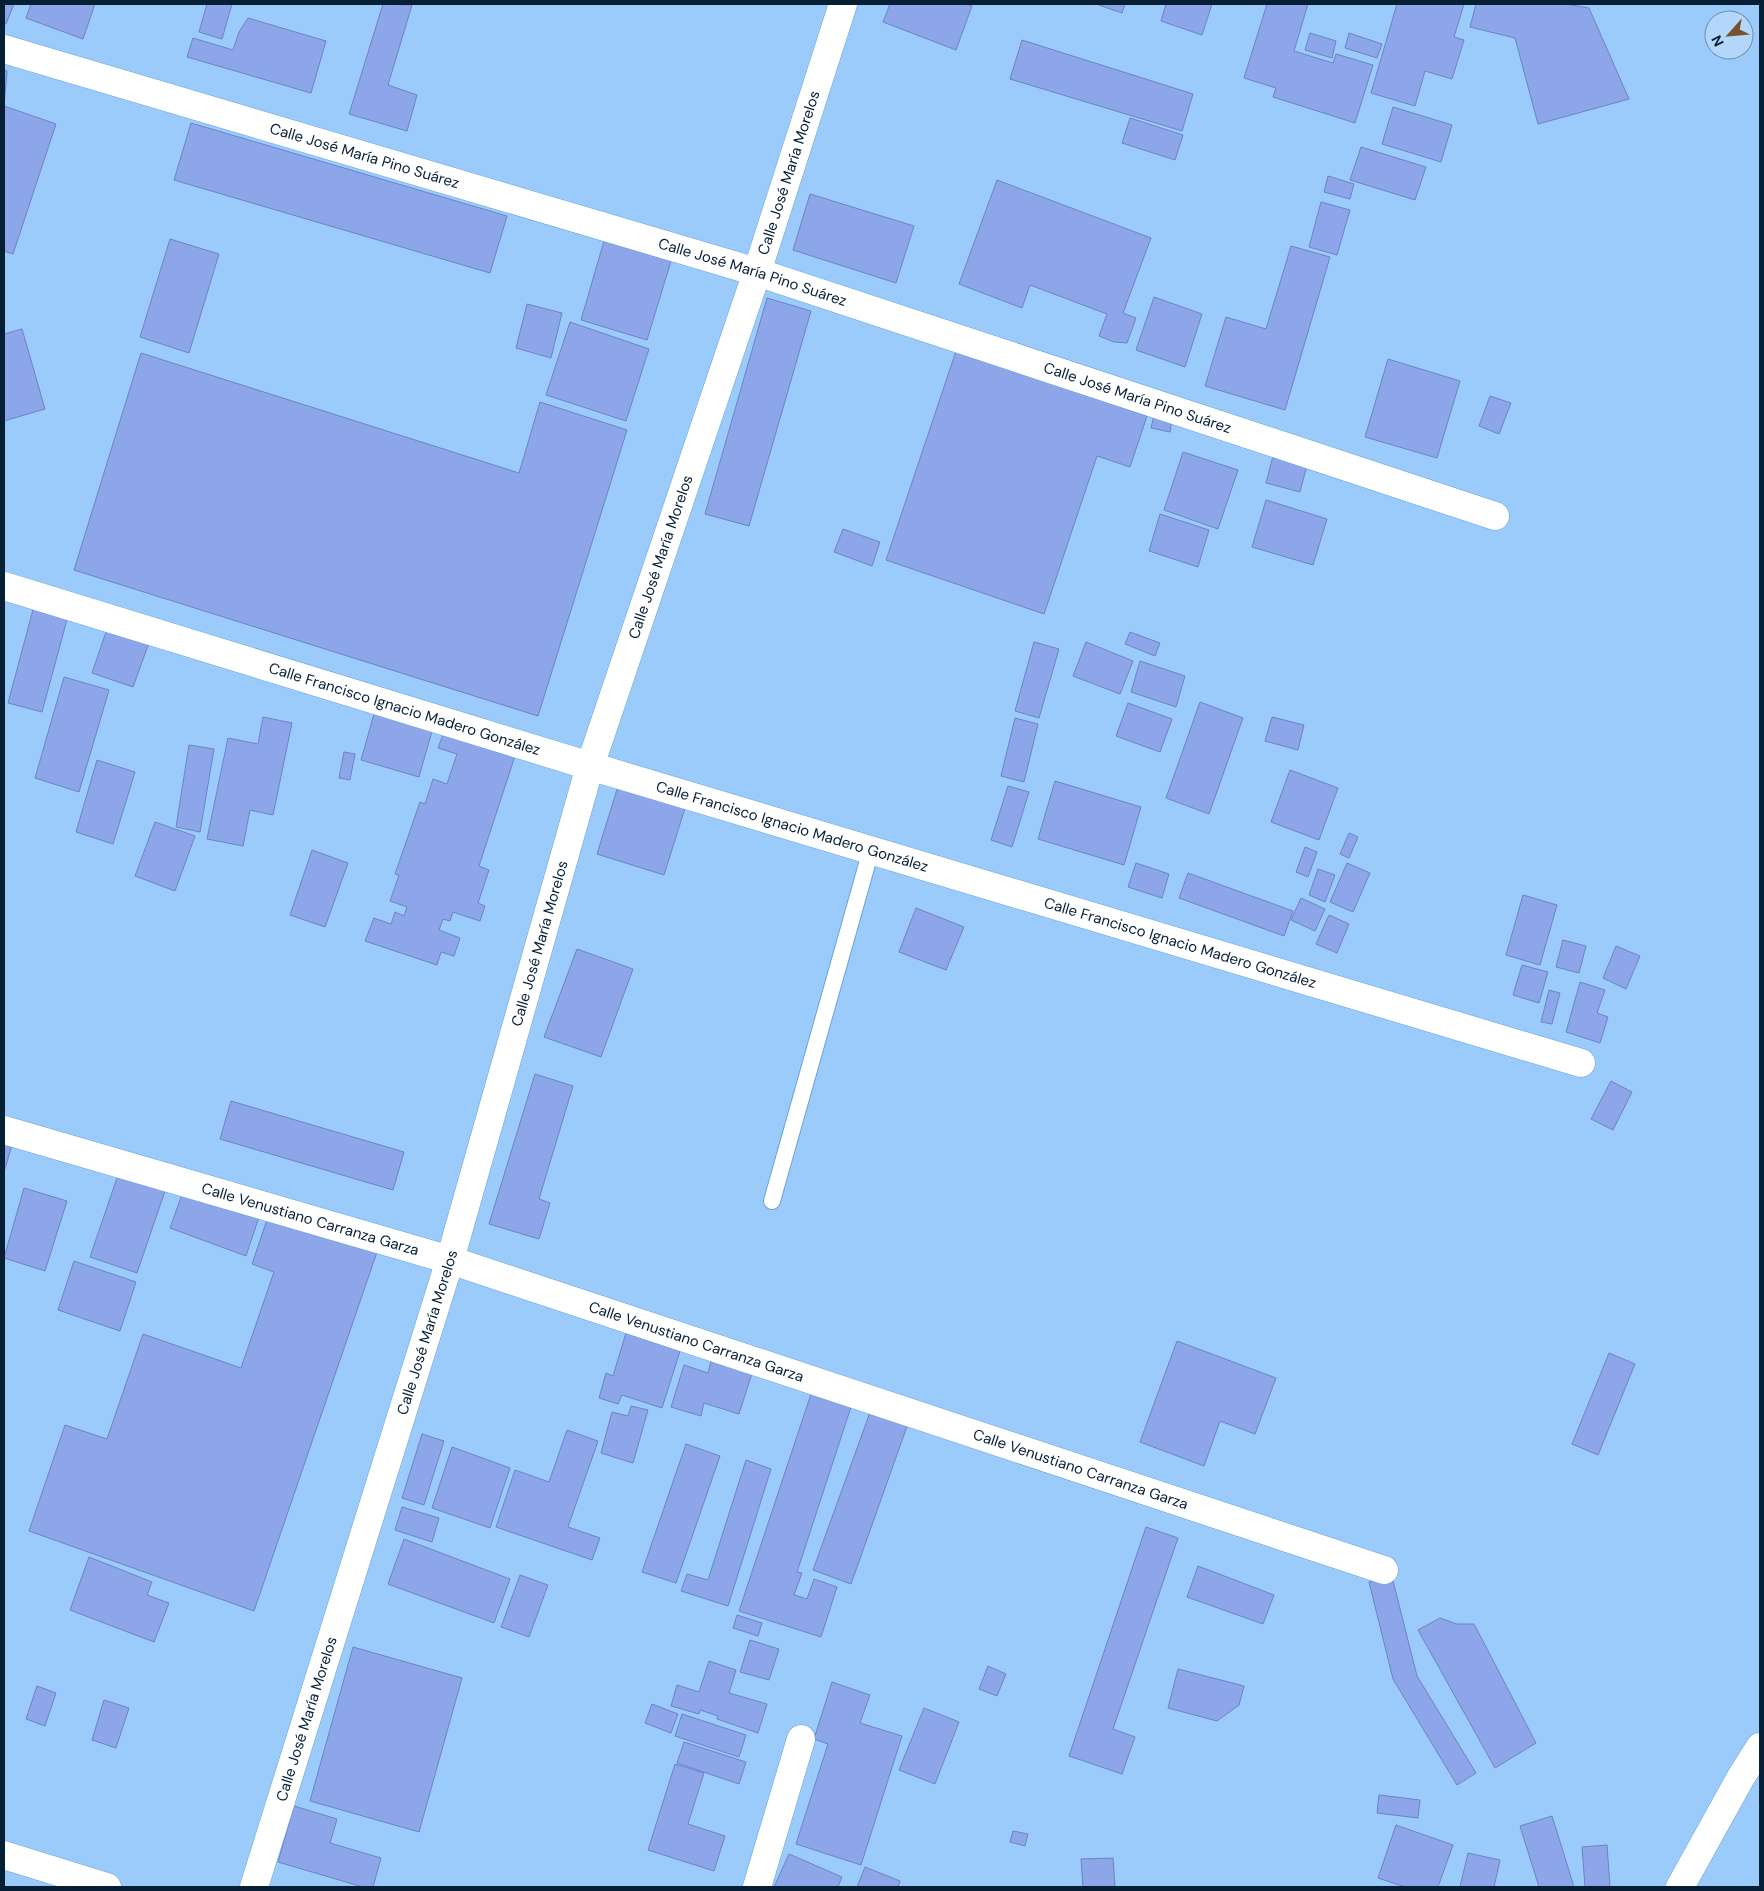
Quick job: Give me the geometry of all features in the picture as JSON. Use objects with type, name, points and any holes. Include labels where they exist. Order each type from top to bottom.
[{"type":"street","name":"Calle José María Morelos","points":[[254,1887],[450,1260],[590,766],[757,272],[843,4]]},
{"type":"street","name":"Calle José María Pino Suárez","points":[[4,49],[757,272],[1494,516]]},
{"type":"street","name":"Calle Francisco Ignacio Madero González","points":[[4,586],[590,766],[1581,1063]]},
{"type":"street","name":"Calle Venustiano Carranza Garza","points":[[4,1130],[450,1260],[1384,1570]]},
{"type":"street","points":[[757,1887],[801,1739]]},
{"type":"street","points":[[1680,1887],[1741,1777],[1760,1747]]},
{"type":"street","points":[[4,1855],[107,1887]]},
{"type":"lane","points":[[772,1201],[871,850]]},
{"type":"building","points":[[4,4],[14,4],[6,24],[4,24]]},
{"type":"building","points":[[31,4],[95,4],[83,39],[26,18]]},
{"type":"building","points":[[207,4],[232,4],[222,39],[199,32]]},
{"type":"building","points":[[383,4],[412,5],[388,85],[417,95],[407,131],[349,114]]},
{"type":"building","points":[[890,4],[967,4],[972,6],[956,50],[883,22]]},
{"type":"building","points":[[1096,4],[1125,4],[1122,13]]},
{"type":"building","points":[[1166,4],[1212,4],[1202,35],[1161,21]]},
{"type":"building","points":[[1267,4],[1308,4],[1294,51],[1333,63],[1336,54],[1373,65],[1355,123],[1273,97],[1276,88],[1244,78]]},
{"type":"building","points":[[1397,4],[1464,4],[1454,37],[1464,40],[1452,79],[1425,71],[1415,106],[1371,93]]},
{"type":"building","points":[[1476,4],[1566,4],[1589,8],[1629,99],[1538,124],[1515,38],[1470,27]]},
{"type":"building","points":[[248,18],[326,41],[311,93],[187,57],[193,38],[233,50],[239,32]]},
{"type":"building","points":[[1310,33],[1336,41],[1332,58],[1305,50]]},
{"type":"building","points":[[1349,33],[1382,44],[1377,58],[1345,48]]},
{"type":"building","points":[[1022,40],[1193,94],[1182,131],[1010,79]]},
{"type":"building","points":[[4,70],[7,71],[4,106]]},
{"type":"building","points":[[4,106],[56,124],[13,254],[4,251]]},
{"type":"building","points":[[1393,107],[1452,125],[1441,162],[1382,144]]},
{"type":"building","points":[[1130,118],[1183,135],[1175,160],[1122,143]]},
{"type":"building","points":[[191,123],[507,216],[490,273],[174,180]]},
{"type":"building","points":[[1361,147],[1426,167],[1415,200],[1350,180]]},
{"type":"building","points":[[1328,176],[1354,184],[1350,199],[1324,192]]},
{"type":"building","points":[[997,180],[1151,238],[1123,313],[1136,318],[1127,343],[1114,342],[1099,336],[1107,314],[1030,285],[1022,308],[959,284]]},
{"type":"building","points":[[810,194],[914,226],[896,283],[793,250]]},
{"type":"building","points":[[1321,202],[1350,210],[1337,255],[1309,247]]},
{"type":"building","points":[[170,239],[219,254],[189,353],[140,337]]},
{"type":"building","points":[[604,241],[671,261],[647,340],[581,320]]},
{"type":"building","points":[[1291,246],[1330,257],[1285,410],[1205,386],[1226,317],[1266,329]]},
{"type":"building","points":[[1154,297],[1202,314],[1185,367],[1136,350]]},
{"type":"building","points":[[767,298],[811,311],[749,526],[705,514]]},
{"type":"building","points":[[527,304],[562,313],[551,358],[516,348]]},
{"type":"building","points":[[570,322],[649,349],[626,421],[546,395]]},
{"type":"building","points":[[22,329],[45,409],[4,421],[4,334]]},
{"type":"building","points":[[956,351],[1147,416],[1130,467],[1097,456],[1044,614],[886,560]]},
{"type":"building","points":[[141,353],[519,473],[540,402],[627,430],[538,716],[74,570]]},
{"type":"building","points":[[1388,359],[1460,381],[1437,458],[1365,437]]},
{"type":"building","points":[[1490,396],[1511,403],[1499,434],[1479,426]]},
{"type":"building","points":[[1154,415],[1172,419],[1170,432],[1151,428]]},
{"type":"building","points":[[1183,452],[1238,470],[1218,529],[1164,510]]},
{"type":"building","points":[[1273,456],[1307,465],[1300,492],[1266,483]]},
{"type":"building","points":[[1266,500],[1327,519],[1313,565],[1252,547]]},
{"type":"building","points":[[1160,514],[1209,530],[1198,567],[1149,551]]},
{"type":"building","points":[[843,529],[880,542],[872,566],[834,552]]},
{"type":"building","points":[[34,606],[68,616],[42,712],[8,703]]},
{"type":"building","points":[[108,626],[150,640],[133,687],[92,673]]},
{"type":"building","points":[[1130,632],[1160,643],[1155,656],[1125,644]]},
{"type":"building","points":[[1034,642],[1059,649],[1039,718],[1015,711]]},
{"type":"building","points":[[1086,642],[1133,661],[1120,694],[1073,676]]},
{"type":"building","points":[[1140,661],[1185,676],[1176,707],[1131,692]]},
{"type":"building","points":[[64,677],[109,690],[79,792],[35,778]]},
{"type":"building","points":[[1200,702],[1243,718],[1209,814],[1166,798]]},
{"type":"building","points":[[1128,703],[1172,719],[1160,752],[1116,736]]},
{"type":"building","points":[[376,707],[434,724],[419,777],[361,760]]},
{"type":"building","points":[[263,717],[292,723],[273,815],[250,810],[243,846],[207,839],[228,738],[258,744]]},
{"type":"building","points":[[1272,717],[1304,725],[1298,750],[1265,741]]},
{"type":"building","points":[[1015,718],[1038,724],[1024,782],[1001,776]]},
{"type":"building","points":[[444,732],[515,756],[479,866],[489,870],[478,903],[485,906],[480,921],[453,912],[450,921],[443,919],[439,930],[460,938],[454,956],[441,952],[437,965],[365,941],[374,918],[391,924],[395,912],[404,916],[407,907],[390,901],[399,875],[395,874],[420,802],[425,804],[433,779],[447,784],[457,754],[438,748]]},
{"type":"building","points":[[189,745],[214,749],[200,832],[176,827]]},
{"type":"building","points":[[344,752],[355,754],[350,780],[339,778]]},
{"type":"building","points":[[97,760],[135,772],[113,844],[76,832]]},
{"type":"building","points":[[1290,770],[1338,788],[1319,840],[1271,822]]},
{"type":"building","points":[[1055,781],[1141,807],[1124,865],[1038,839]]},
{"type":"building","points":[[619,783],[686,805],[664,875],[597,854]]},
{"type":"building","points":[[1008,786],[1029,792],[1012,847],[991,840]]},
{"type":"building","points":[[155,822],[195,836],[175,891],[135,876]]},
{"type":"building","points":[[1349,833],[1358,837],[1349,858],[1340,854]]},
{"type":"building","points":[[1305,847],[1317,852],[1308,877],[1296,872]]},
{"type":"building","points":[[312,850],[348,863],[325,927],[290,915]]},
{"type":"building","points":[[1136,863],[1169,874],[1162,898],[1128,887]]},
{"type":"building","points":[[1347,863],[1370,873],[1353,912],[1330,902]]},
{"type":"building","points":[[1318,869],[1335,875],[1325,902],[1309,895]]},
{"type":"building","points":[[1188,873],[1293,911],[1284,936],[1179,898]]},
{"type":"building","points":[[1523,895],[1557,905],[1540,965],[1506,955]]},
{"type":"building","points":[[1301,898],[1325,909],[1315,931],[1291,920]]},
{"type":"building","points":[[916,908],[964,927],[946,970],[899,952]]},
{"type":"building","points":[[1329,915],[1349,924],[1337,953],[1316,944]]},
{"type":"building","points":[[1563,940],[1586,946],[1579,973],[1556,967]]},
{"type":"building","points":[[1616,946],[1640,956],[1626,989],[1603,978]]},
{"type":"building","points":[[577,949],[633,969],[601,1057],[544,1037]]},
{"type":"building","points":[[1522,965],[1548,972],[1539,1003],[1513,995]]},
{"type":"building","points":[[1580,982],[1605,990],[1597,1013],[1608,1017],[1600,1043],[1566,1032]]},
{"type":"building","points":[[1549,990],[1560,993],[1552,1024],[1541,1022]]},
{"type":"building","points":[[535,1074],[573,1086],[539,1199],[550,1203],[539,1239],[489,1224]]},
{"type":"building","points":[[1611,1081],[1632,1092],[1613,1130],[1591,1119]]},
{"type":"building","points":[[231,1101],[404,1152],[393,1190],[220,1139]]},
{"type":"building","points":[[4,1143],[12,1145],[4,1172]]},
{"type":"building","points":[[119,1172],[166,1188],[137,1273],[90,1257]]},
{"type":"building","points":[[185,1186],[260,1214],[246,1256],[170,1228]]},
{"type":"building","points":[[24,1188],[67,1201],[45,1271],[4,1258]]},
{"type":"building","points":[[269,1214],[377,1252],[254,1611],[29,1531],[65,1425],[107,1439],[143,1334],[241,1368],[274,1272],[252,1264]]},
{"type":"building","points":[[74,1261],[136,1282],[120,1331],[58,1310]]},
{"type":"building","points":[[626,1333],[680,1351],[662,1408],[622,1395],[618,1404],[599,1398],[606,1373],[613,1376]]},
{"type":"building","points":[[1177,1341],[1276,1378],[1255,1434],[1220,1421],[1204,1466],[1140,1442]]},
{"type":"building","points":[[713,1353],[754,1367],[739,1414],[704,1403],[701,1416],[671,1407],[684,1365],[708,1373]]},
{"type":"building","points":[[1609,1353],[1635,1364],[1598,1455],[1572,1444]]},
{"type":"building","points":[[811,1394],[851,1407],[797,1572],[802,1573],[794,1595],[807,1599],[814,1579],[837,1587],[821,1637],[739,1611]]},
{"type":"building","points":[[873,1404],[910,1418],[851,1584],[813,1570]]},
{"type":"building","points":[[631,1406],[648,1410],[633,1463],[601,1453],[612,1412],[628,1416]]},
{"type":"building","points":[[567,1430],[598,1441],[568,1527],[600,1538],[592,1560],[496,1527],[515,1470],[549,1482]]},
{"type":"building","points":[[422,1434],[444,1441],[424,1505],[402,1498]]},
{"type":"building","points":[[686,1444],[720,1456],[676,1583],[642,1572]]},
{"type":"building","points":[[452,1447],[510,1468],[490,1528],[432,1508]]},
{"type":"building","points":[[746,1460],[771,1469],[728,1606],[681,1591],[687,1574],[708,1580]]},
{"type":"building","points":[[402,1507],[439,1518],[432,1542],[395,1530]]},
{"type":"building","points":[[1146,1527],[1178,1538],[1113,1729],[1135,1737],[1122,1774],[1069,1756]]},
{"type":"building","points":[[404,1539],[510,1579],[494,1623],[388,1584]]},
{"type":"building","points":[[89,1557],[152,1582],[147,1595],[169,1603],[154,1642],[70,1610]]},
{"type":"building","points":[[1198,1566],[1274,1595],[1263,1624],[1187,1597]]},
{"type":"building","points":[[520,1575],[548,1585],[529,1637],[501,1627]]},
{"type":"building","points":[[1392,1577],[1417,1676],[1476,1773],[1457,1785],[1393,1679],[1369,1582]]},
{"type":"building","points":[[737,1615],[762,1623],[758,1636],[733,1628]]},
{"type":"building","points":[[1440,1618],[1457,1624],[1474,1624],[1536,1743],[1495,1768],[1418,1630]]},
{"type":"building","points":[[750,1640],[779,1649],[769,1680],[740,1672]]},
{"type":"building","points":[[353,1647],[462,1678],[419,1832],[310,1801]]},
{"type":"building","points":[[709,1661],[736,1670],[729,1693],[767,1704],[758,1733],[717,1719],[718,1716],[700,1710],[699,1714],[671,1706],[677,1685],[699,1692]]},
{"type":"building","points":[[988,1666],[1006,1674],[997,1696],[979,1689]]},
{"type":"building","points":[[1178,1669],[1244,1686],[1239,1705],[1217,1721],[1168,1708]]},
{"type":"building","points":[[832,1682],[870,1695],[860,1723],[902,1736],[861,1865],[796,1844],[828,1744],[814,1739]]},
{"type":"building","points":[[37,1686],[56,1693],[45,1726],[26,1719]]},
{"type":"building","points":[[104,1700],[129,1708],[116,1748],[92,1740]]},
{"type":"building","points":[[652,1704],[678,1714],[671,1733],[645,1723]]},
{"type":"building","points":[[924,1708],[959,1722],[935,1784],[899,1770]]},
{"type":"building","points":[[682,1714],[746,1735],[739,1757],[675,1736]]},
{"type":"building","points":[[684,1742],[746,1762],[739,1784],[677,1763]]},
{"type":"building","points":[[675,1764],[704,1773],[688,1824],[725,1836],[714,1871],[648,1850]]},
{"type":"building","points":[[1379,1795],[1420,1800],[1418,1818],[1377,1813]]},
{"type":"building","points":[[294,1806],[337,1819],[330,1843],[381,1858],[373,1887],[363,1887],[278,1862]]},
{"type":"building","points":[[1552,1816],[1574,1887],[1539,1887],[1520,1826]]},
{"type":"building","points":[[1396,1825],[1453,1845],[1438,1887],[1405,1887],[1378,1878]]},
{"type":"building","points":[[1013,1831],[1028,1834],[1025,1846],[1010,1842]]},
{"type":"building","points":[[1607,1845],[1610,1887],[1585,1887],[1582,1847]]},
{"type":"building","points":[[1468,1853],[1500,1860],[1494,1887],[1460,1887]]},
{"type":"building","points":[[789,1854],[842,1877],[838,1887],[774,1887]]},
{"type":"building","points":[[1113,1858],[1115,1887],[1083,1887],[1081,1859]]},
{"type":"building","points":[[865,1867],[900,1881],[898,1887],[857,1887]]}]
